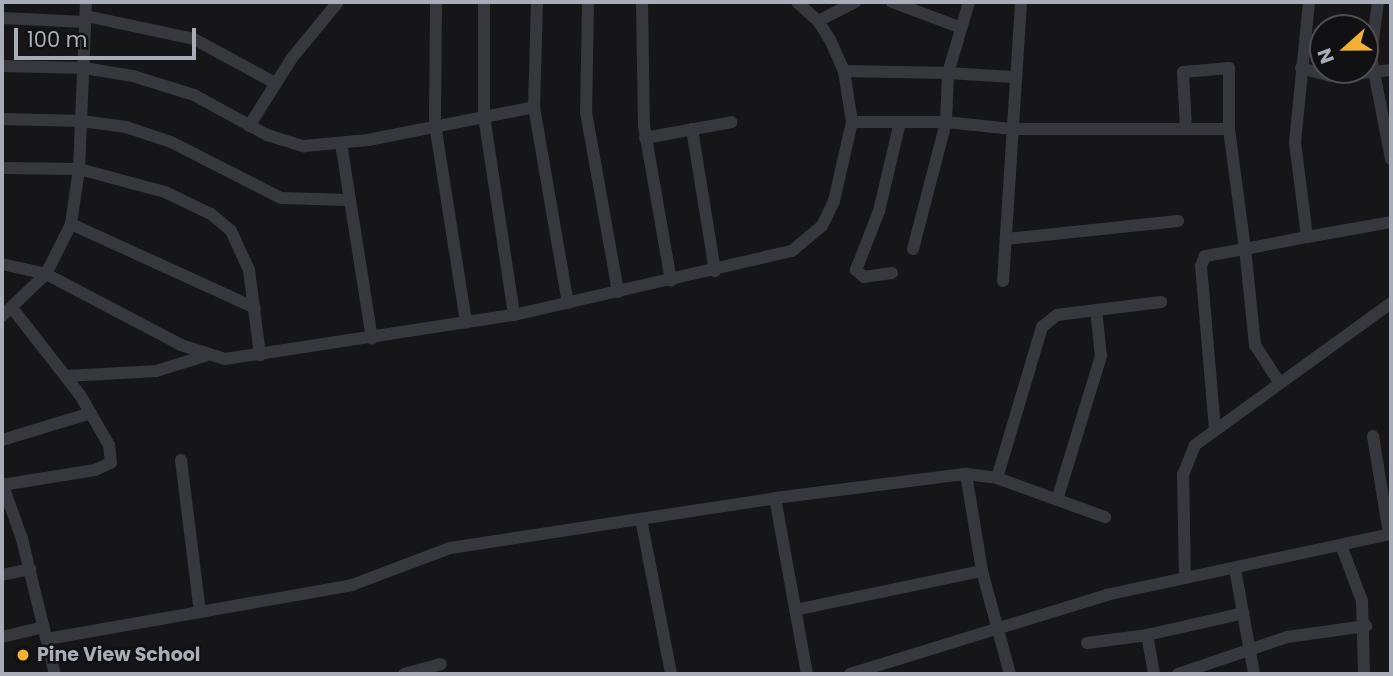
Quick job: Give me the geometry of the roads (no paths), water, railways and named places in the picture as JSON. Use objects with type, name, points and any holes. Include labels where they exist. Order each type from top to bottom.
[{"type":"street","points":[[55,674],[30,569],[2,484],[95,470],[111,463],[109,445],[67,376],[7,312],[46,274],[71,224],[79,169],[86,2]]},
{"type":"street","points":[[324,16],[326,2]]},
{"type":"street","points":[[249,126],[275,83],[324,16],[338,2]]},
{"type":"street","points":[[436,2],[435,124],[466,323]]},
{"type":"street","points":[[484,2],[484,116],[514,315]]},
{"type":"street","points":[[537,2],[534,107],[568,303]]},
{"type":"street","points":[[588,2],[586,112],[618,292]]},
{"type":"street","points":[[642,2],[646,138],[671,281]]},
{"type":"street","points":[[67,376],[156,371],[205,356],[260,355],[514,315],[715,271],[792,251],[822,226],[845,165],[852,122],[844,71],[818,21],[797,2]]},
{"type":"street","points":[[818,21],[855,2]]},
{"type":"street","points":[[892,2],[959,27]]},
{"type":"street","points":[[913,249],[946,122],[948,73],[959,27],[970,2]]},
{"type":"street","points":[[1003,281],[1013,77],[1021,2]]},
{"type":"street","points":[[1307,237],[1295,142],[1309,2]]},
{"type":"street","points":[[1377,6],[1391,10]]},
{"type":"street","points":[[2,18],[85,19],[194,39],[275,83]]},
{"type":"street","points":[[2,66],[84,68],[175,87],[287,143],[341,143],[534,107]]},
{"type":"street","points":[[1186,129],[1183,72],[1224,67],[1230,73],[1229,129],[1255,345],[1279,382]]},
{"type":"street","points":[[1301,68],[1309,70]]},
{"type":"street","points":[[844,71],[1013,77]]},
{"type":"street","points":[[1376,84],[1391,159]]},
{"type":"street","points":[[2,119],[82,121],[156,136],[281,198],[349,200]]},
{"type":"street","points":[[646,138],[732,122]]},
{"type":"street","points":[[852,122],[946,122],[1011,129],[1229,129]]},
{"type":"street","points":[[892,273],[864,277],[856,270],[879,211],[900,122]]},
{"type":"street","points":[[692,130],[715,271]]},
{"type":"street","points":[[341,143],[372,339]]},
{"type":"street","points":[[2,168],[79,169],[166,192],[211,214],[231,231],[241,249],[255,308],[260,355]]},
{"type":"street","points":[[1006,239],[1178,221]]},
{"type":"street","points":[[1215,428],[1201,266],[1205,256],[1391,222]]},
{"type":"street","points":[[71,224],[255,308]]},
{"type":"street","points":[[2,264],[46,274],[205,356]]},
{"type":"street","points":[[997,478],[1042,327],[1057,315],[1161,302]]},
{"type":"street","points":[[1185,578],[1185,460],[1215,428],[1391,303]]},
{"type":"street","points":[[1057,500],[1101,356],[1096,310]]},
{"type":"street","points":[[2,440],[91,414]]},
{"type":"street","points":[[850,674],[882,669],[998,628],[1106,595],[1390,534],[1373,436]]},
{"type":"street","points":[[181,460],[200,612]]},
{"type":"street","points":[[966,474],[982,571],[1010,674]]},
{"type":"street","points":[[2,636],[46,633],[200,612],[352,585],[450,548],[775,498],[966,474],[997,478],[1105,517]]},
{"type":"street","points":[[775,498],[807,674]]},
{"type":"street","points":[[641,519],[671,674]]},
{"type":"street","points":[[1342,545],[1362,601],[1366,626],[1364,674]]},
{"type":"street","points":[[2,575],[30,569]]},
{"type":"street","points":[[1235,569],[1252,651],[1254,674]]},
{"type":"street","points":[[795,610],[982,571]]},
{"type":"street","points":[[1087,643],[1147,635],[1244,613]]},
{"type":"street","points":[[1178,674],[1306,633],[1366,626]]},
{"type":"street","points":[[1147,635],[1154,674]]},
{"type":"street","points":[[404,674],[442,664]]},
{"type":"place","name":"Pine View School","points":[[23,655]]}]
